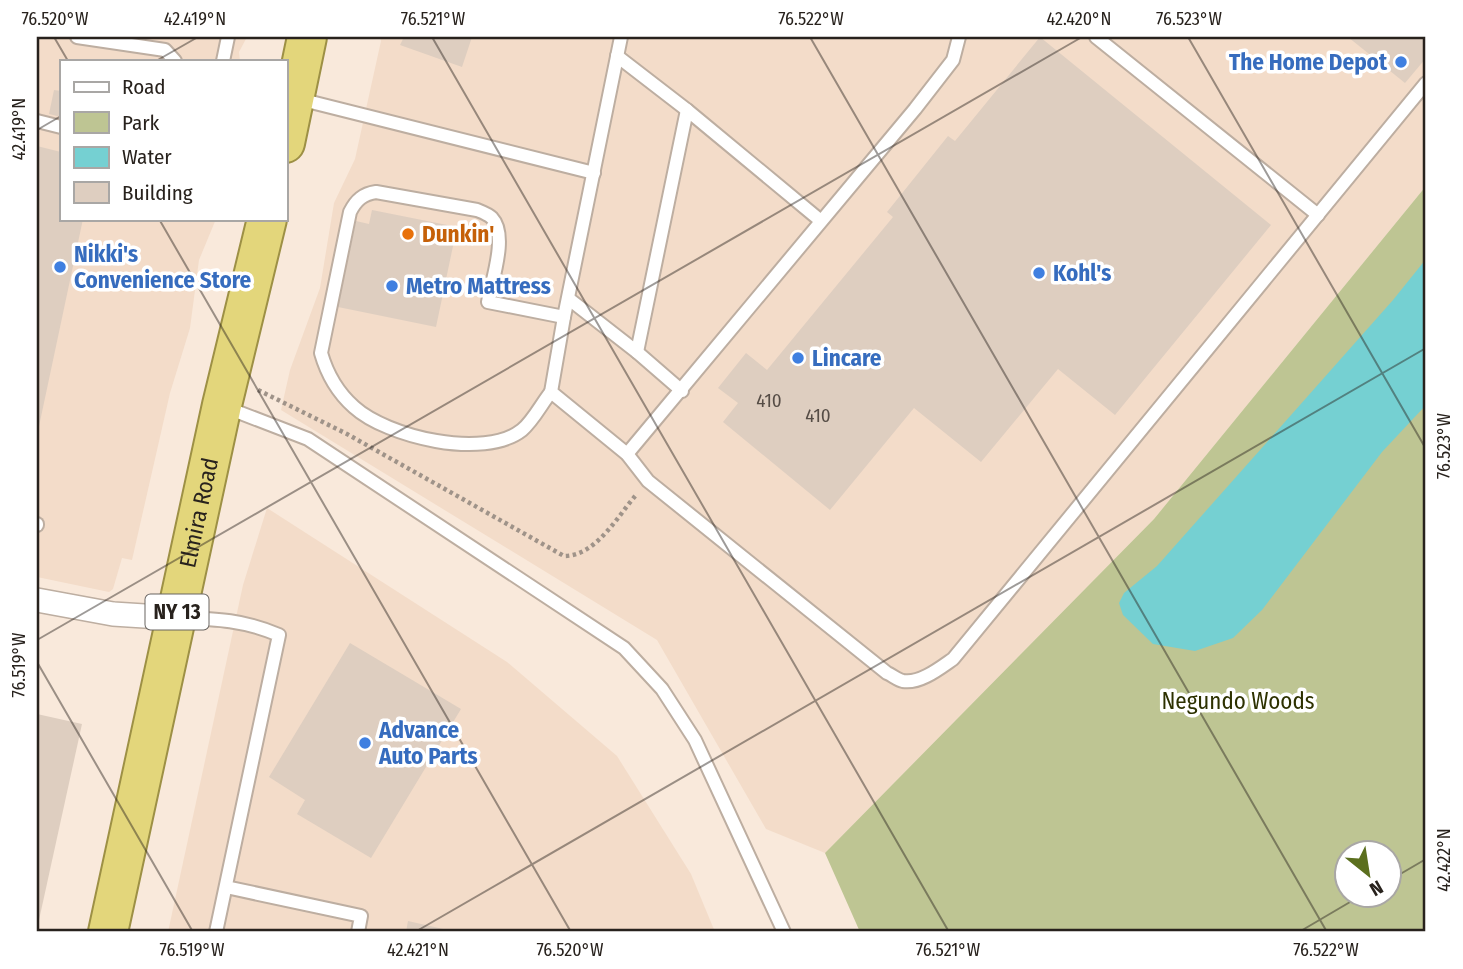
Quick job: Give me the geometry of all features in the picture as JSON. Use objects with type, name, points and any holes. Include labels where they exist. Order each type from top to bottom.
[{"type":"highway","points":[[287,135],[307,37]]},
{"type":"highway","name":"Elmira Road","points":[[108,932],[225,391],[267,220]]},
{"type":"street","points":[[37,600],[113,614],[176,618]]},
{"type":"lane","points":[[77,37],[164,50],[174,60]]},
{"type":"lane","points":[[223,60],[228,37]]},
{"type":"lane","points":[[564,317],[488,302],[501,238],[498,226],[491,216],[477,210],[376,192],[356,201],[350,212],[321,353],[326,371],[337,390],[355,408],[397,432],[458,444],[479,445],[503,439],[522,430],[551,392],[621,37]]},
{"type":"lane","points":[[627,454],[682,391],[953,61],[959,37]]},
{"type":"lane","points":[[1096,37],[1318,215]]},
{"type":"lane","points":[[617,56],[821,221]]},
{"type":"lane","points":[[551,392],[627,454],[648,481],[887,673],[903,681],[920,679],[953,659],[1426,83]]},
{"type":"lane","points":[[296,98],[594,173]]},
{"type":"lane","points":[[637,352],[687,110]]},
{"type":"lane","points":[[37,121],[60,127]]},
{"type":"lane","points":[[569,299],[682,391]]},
{"type":"lane","points":[[225,391],[308,439],[624,648],[662,689],[695,740],[784,932]]},
{"type":"lane","points":[[176,618],[232,620],[256,625],[279,635],[216,932]]},
{"type":"lane","points":[[226,887],[361,916],[358,932]]},
{"type":"path","points":[[225,391],[347,434],[564,556],[572,556],[592,547],[648,481]]},
{"type":"shaded area","points":[[37,37],[247,37],[239,52],[240,60],[60,60],[60,220],[216,220],[199,260],[190,328],[170,393],[132,560],[122,558],[113,589],[109,592],[37,577]]},
{"type":"shaded area","points":[[380,37],[1426,37],[1426,186],[1154,519],[825,853],[766,829],[657,640],[281,410],[290,370],[320,288],[334,203],[355,159]]},
{"type":"shaded area","points":[[267,508],[507,662],[617,756],[691,874],[715,932],[168,932],[243,585]]},
{"type":"green space","name":"Negundo Woods","points":[[1426,186],[1426,932],[860,932],[825,853],[1154,519]]},
{"type":"water","points":[[1426,259],[1426,405],[1382,452],[1262,610],[1233,638],[1195,651],[1153,644],[1123,615],[1119,603],[1124,593],[1157,566],[1393,300]]},
{"type":"building","points":[[404,37],[472,37],[462,67],[400,45]]},
{"type":"building","name":"Kohl's","points":[[1040,37],[1271,225],[1115,415],[1058,369],[981,462],[914,408],[830,510],[723,422],[738,403],[718,388],[746,353],[767,370],[893,217],[887,212],[948,136],[955,141]]},
{"type":"building","name":"The Home Depot","points":[[1348,37],[1426,37],[1426,58],[1405,83]]},
{"type":"building","points":[[54,90],[60,91],[60,117],[49,114]]},
{"type":"building","points":[[37,146],[60,152],[60,220],[83,220],[38,431]]},
{"type":"building","points":[[372,210],[457,227],[436,327],[338,307],[356,221],[369,224]]},
{"type":"building","name":"Advance Auto Parts","points":[[350,643],[461,709],[371,858],[297,814],[305,800],[269,777]]},
{"type":"building","points":[[37,714],[82,724],[39,920],[37,919]]},
{"type":"building","points":[[408,921],[452,931],[452,932],[406,932]]},
{"type":"place","name":"The Home Depot","points":[[1401,62]]},
{"type":"place","name":"Dunkin'","points":[[408,234]]},
{"type":"place","name":"Nikki's Convenience Store","points":[[60,267]]},
{"type":"place","name":"Kohl's","points":[[1039,273]]},
{"type":"place","name":"Metro Mattress","points":[[392,286]]},
{"type":"place","name":"Lincare","points":[[798,358]]},
{"type":"place","name":"Advance Auto Parts","points":[[365,743]]}]
